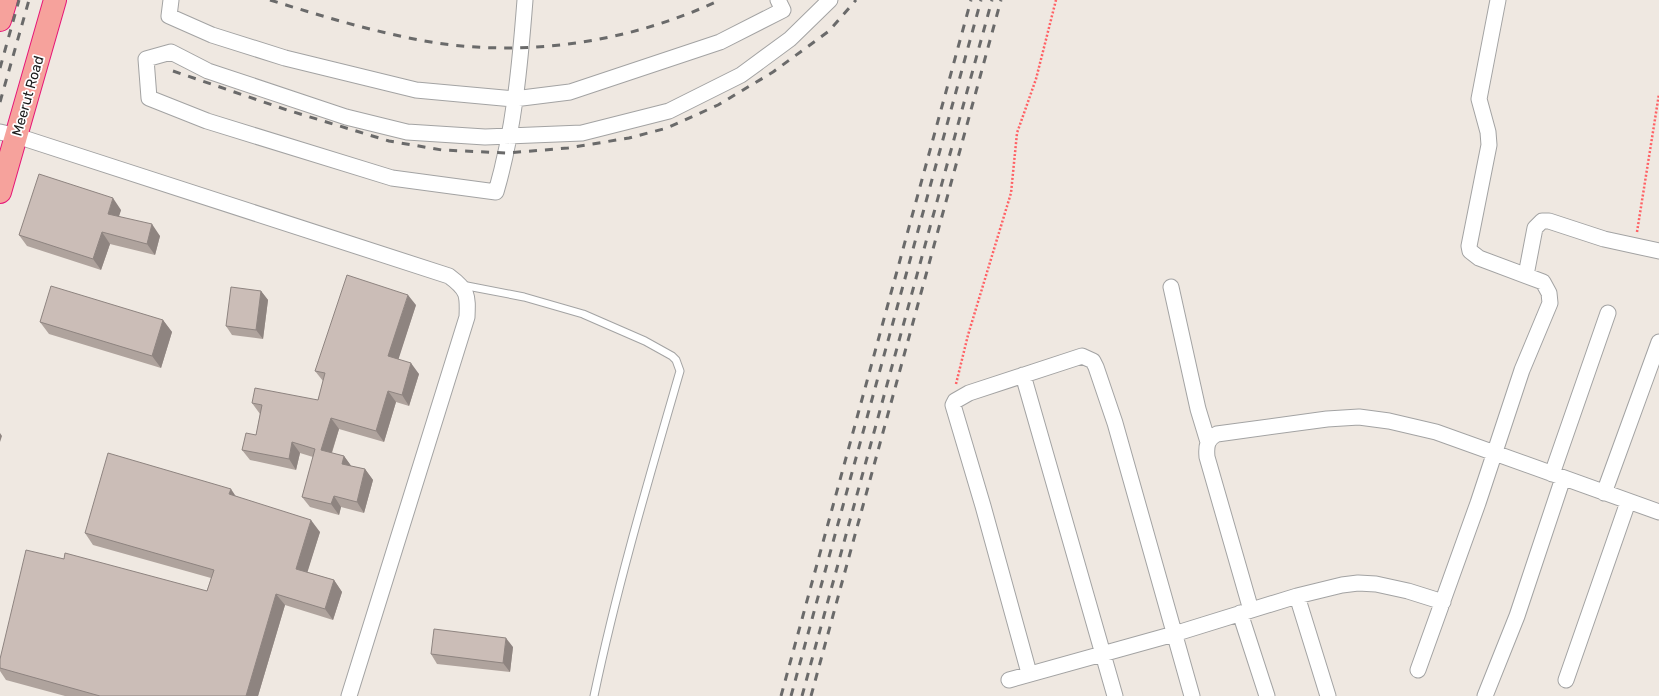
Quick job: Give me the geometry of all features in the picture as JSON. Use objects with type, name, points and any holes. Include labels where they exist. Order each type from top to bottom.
[{"type":"highway","points":[[0,20],[6,0]]},
{"type":"highway","name":"Meerut Road","points":[[0,192],[8,134],[55,0]]},
{"type":"street","points":[[171,0],[169,16],[212,35],[285,58],[416,90],[514,99],[570,92],[720,42],[783,10],[778,0]]},
{"type":"street","points":[[525,0],[521,49],[514,99],[509,137],[507,153],[496,192],[392,178],[207,121],[149,98],[146,60],[171,52],[208,71],[346,117],[407,132],[509,137],[582,133],[669,111],[741,75],[790,39],[830,0]]},
{"type":"street","points":[[1418,670],[1443,602],[1522,370],[1550,303],[1549,293],[1543,282],[1479,258],[1473,255],[1469,246],[1489,145],[1488,132],[1479,99],[1498,0]]},
{"type":"street","points":[[8,134],[449,276],[462,285],[468,298],[467,317],[349,696]]},
{"type":"street","points":[[1526,275],[1535,228],[1542,221],[1549,221],[1604,239],[1659,251]]},
{"type":"street","points":[[1171,287],[1198,410],[1208,442]]},
{"type":"street","points":[[1485,696],[1517,616],[1608,313]]},
{"type":"street","points":[[1604,492],[1659,342]]},
{"type":"street","points":[[1029,673],[983,506],[953,405],[957,399],[969,393],[1082,356],[1093,361],[1115,423],[1192,696]]},
{"type":"street","points":[[1023,375],[1115,696]]},
{"type":"street","points":[[1267,696],[1207,457],[1206,448],[1208,442],[1217,434],[1327,419],[1359,417],[1395,422],[1436,432],[1659,512]]},
{"type":"street","points":[[1566,680],[1628,502]]},
{"type":"street","points":[[1009,680],[1029,673],[1174,634],[1245,611],[1322,589],[1358,583],[1392,587],[1443,602]]},
{"type":"street","points":[[1297,596],[1328,696]]},
{"type":"lane","points":[[462,285],[530,299],[582,314],[645,341],[672,356],[679,365],[680,371],[648,481],[604,647],[594,696]]},
{"type":"path","points":[[957,399],[956,381],[968,334],[1011,193],[1017,133],[1036,79],[1056,0]]},
{"type":"path","points":[[1635,246],[1659,94]]},
{"type":"building","points":[[39,174],[113,198],[108,214],[152,224],[147,244],[102,232],[93,259],[19,235]]},
{"type":"building","points":[[347,275],[408,295],[388,356],[411,363],[402,395],[388,391],[376,431],[331,418],[321,450],[344,456],[342,464],[365,469],[357,502],[334,496],[331,504],[302,497],[315,449],[292,442],[289,459],[242,450],[246,433],[256,435],[262,405],[252,403],[255,388],[318,400],[325,373],[315,371]]},
{"type":"building","points":[[51,286],[163,320],[152,356],[40,322]]},
{"type":"building","points":[[231,287],[261,291],[256,330],[226,326]]},
{"type":"building","points":[[108,453],[231,489],[229,494],[311,520],[296,569],[334,580],[325,609],[276,594],[246,696],[100,696],[0,668],[0,659],[26,550],[64,559],[65,553],[207,591],[214,570],[85,533]]},
{"type":"building","points":[[434,629],[506,638],[503,663],[431,654]]},
{"type":"railway","points":[[0,68],[19,0]]},
{"type":"railway","points":[[0,102],[29,0]]},
{"type":"railway","points":[[270,0],[311,13],[395,35],[437,43],[473,47],[509,48],[582,42],[618,35],[653,26],[720,0]]},
{"type":"railway","points":[[173,71],[287,110],[389,141],[442,150],[507,153],[568,148],[629,138],[667,128],[718,105],[773,72],[829,31],[856,0]]},
{"type":"railway","points":[[781,696],[971,0]]},
{"type":"railway","points":[[791,696],[981,0]]},
{"type":"railway","points":[[802,696],[992,0]]},
{"type":"railway","points":[[811,696],[1001,0]]}]
